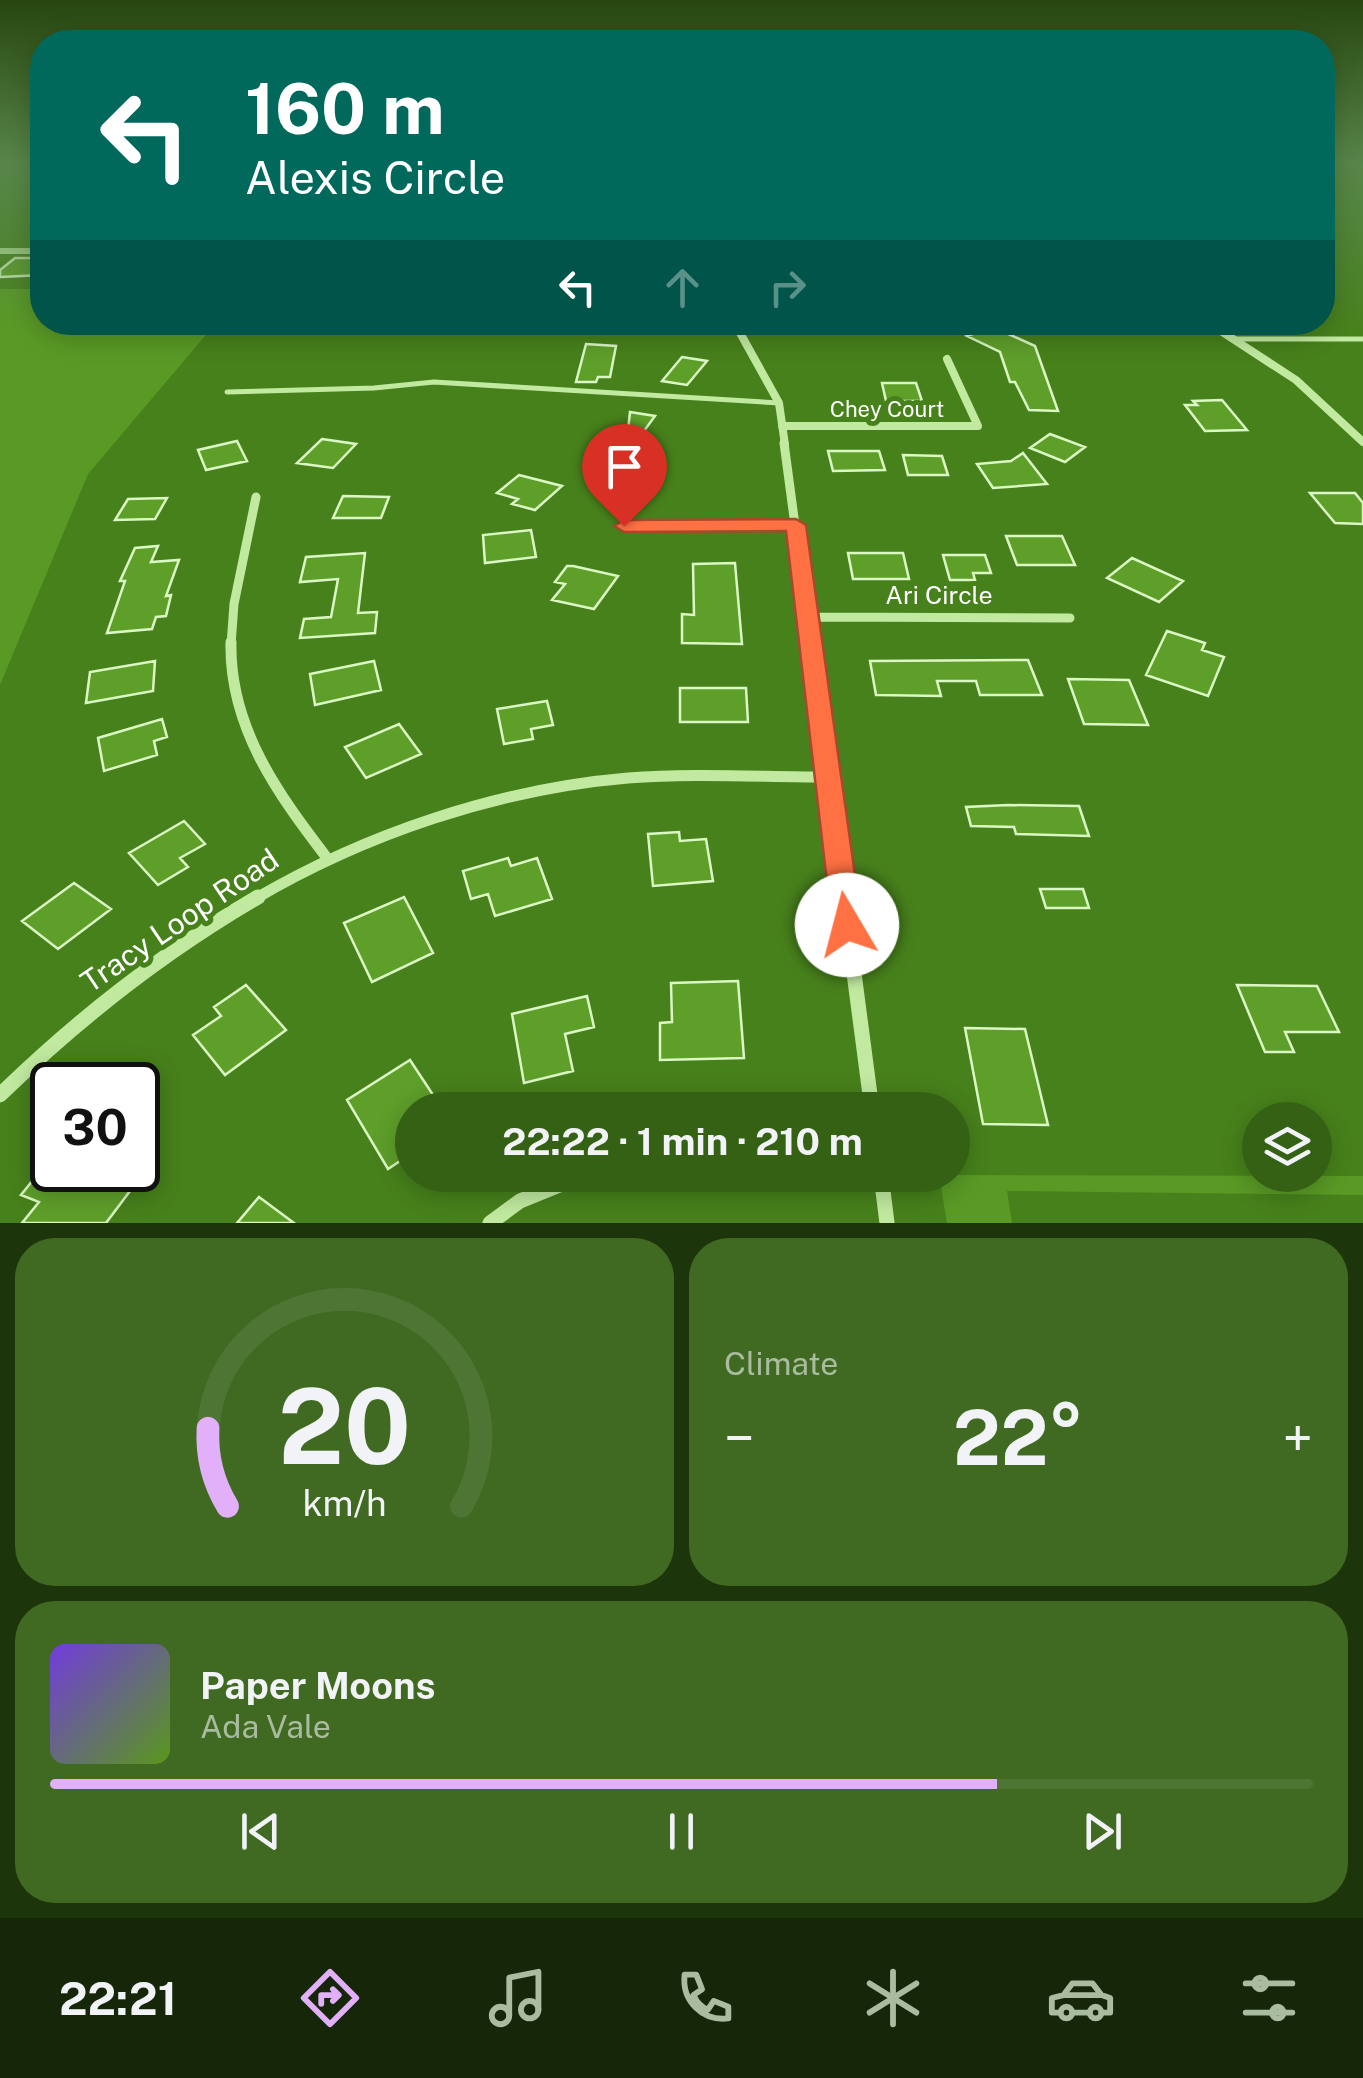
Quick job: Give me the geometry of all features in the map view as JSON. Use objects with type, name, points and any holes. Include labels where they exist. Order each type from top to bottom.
[{"type":"street","points":[[0,252],[30,251]]},
{"type":"street","points":[[741,335],[779,403],[870,1092]]},
{"type":"street","points":[[1226,335],[1296,380],[1363,442]]},
{"type":"street","name":"Chey Court","points":[[782,426],[978,426],[947,360]]},
{"type":"street","points":[[256,498],[232,613],[232,689],[262,768],[326,858]]},
{"type":"street","points":[[624,526],[796,525]]},
{"type":"street","name":"Ari Circle","points":[[808,617],[1070,618]]},
{"type":"street","name":"Tracy Loop Road","points":[[0,1095],[51,1045],[144,972],[206,929],[326,858],[440,818],[582,784],[646,776],[826,777]]},
{"type":"street","points":[[490,1223],[520,1201],[542,1192]]},
{"type":"street","points":[[883,1192],[887,1223]]},
{"type":"lane","points":[[1232,339],[1363,339]]},
{"type":"lane","points":[[227,392],[374,388],[434,382],[779,403]]},
{"type":"green space","points":[[0,289],[30,289],[30,335],[206,335],[88,474],[0,685]]},
{"type":"green space","points":[[970,1175],[1242,1176],[1242,1192],[1332,1192],[1332,1176],[1363,1176],[1363,1195],[1007,1191],[1012,1223],[947,1223],[942,1192],[970,1192]]},
{"type":"building","points":[[15,258],[30,258],[30,276],[0,277],[0,270]]},
{"type":"building","points":[[1011,335],[1035,346],[1058,411],[1029,410],[1015,382],[1010,382],[1000,352],[967,336]]},
{"type":"building","points":[[586,344],[616,346],[610,377],[576,382]]},
{"type":"building","points":[[682,357],[707,361],[687,385],[662,381]]},
{"type":"building","points":[[882,383],[916,383],[922,401],[886,401]]},
{"type":"building","points":[[1222,400],[1247,430],[1205,431],[1185,405]]},
{"type":"building","points":[[630,412],[655,416],[625,457]]},
{"type":"building","points":[[1050,434],[1085,447],[1065,462],[1030,448]]},
{"type":"building","points":[[322,439],[356,444],[333,468],[297,463]]},
{"type":"building","points":[[237,441],[247,461],[206,470],[198,450]]},
{"type":"building","points":[[828,451],[879,451],[885,470],[833,471]]},
{"type":"building","points":[[1023,453],[1047,484],[993,488],[977,464],[1011,461]]},
{"type":"building","points":[[903,455],[942,456],[948,475],[908,475]]},
{"type":"building","points":[[625,458],[664,458],[662,480],[623,480]]},
{"type":"building","points":[[519,475],[562,486],[535,510],[512,504],[518,499],[497,493]]},
{"type":"building","points":[[1310,493],[1355,493],[1363,503],[1363,524],[1335,523]]},
{"type":"building","points":[[343,496],[389,497],[381,518],[333,518]]},
{"type":"building","points":[[167,498],[155,519],[115,520],[128,499]]},
{"type":"building","points":[[531,530],[536,557],[485,563],[483,535]]},
{"type":"building","points":[[1006,536],[1062,536],[1075,565],[1017,565]]},
{"type":"building","points":[[158,546],[151,562],[179,560],[166,596],[171,595],[166,616],[156,617],[152,629],[107,633],[125,581],[120,581],[135,548]]},
{"type":"building","points":[[365,553],[358,613],[377,612],[375,633],[300,638],[304,619],[331,617],[338,579],[300,582],[306,557]]},
{"type":"building","points":[[848,553],[903,553],[909,579],[853,579]]},
{"type":"building","points":[[943,555],[985,555],[991,573],[973,573],[975,580],[950,580]]},
{"type":"building","points":[[1132,558],[1183,581],[1159,602],[1107,578]]},
{"type":"building","points":[[735,563],[742,644],[682,643],[682,614],[694,615],[693,564]]},
{"type":"building","points":[[567,566],[618,576],[594,609],[552,600],[565,584],[555,582]]},
{"type":"building","points":[[1167,631],[1205,643],[1202,650],[1224,657],[1208,696],[1146,675]]},
{"type":"building","points":[[1028,660],[1042,695],[980,695],[976,681],[937,681],[941,696],[876,695],[870,661]]},
{"type":"building","points":[[155,661],[153,691],[86,703],[90,672]]},
{"type":"building","points":[[374,661],[381,690],[315,705],[310,674]]},
{"type":"building","points":[[1068,679],[1129,680],[1148,725],[1084,724]]},
{"type":"building","points":[[680,688],[746,688],[748,722],[680,722]]},
{"type":"building","points":[[547,701],[553,725],[531,729],[533,739],[504,744],[497,709]]},
{"type":"building","points":[[162,719],[167,737],[154,741],[157,755],[104,771],[98,738]]},
{"type":"building","points":[[399,724],[421,754],[366,778],[345,747]]},
{"type":"building","points":[[1079,806],[1089,836],[1016,834],[1014,827],[971,826],[966,807]]},
{"type":"building","points":[[184,821],[205,844],[180,858],[188,867],[158,885],[129,853]]},
{"type":"building","points":[[679,832],[680,841],[706,839],[713,881],[653,886],[648,834]]},
{"type":"building","points":[[508,858],[511,866],[537,858],[552,899],[495,916],[488,894],[471,899],[463,871]]},
{"type":"building","points":[[74,883],[111,909],[58,949],[22,921]]},
{"type":"building","points":[[1040,889],[1083,889],[1089,908],[1046,908]]},
{"type":"building","points":[[404,897],[433,953],[372,982],[344,923]]},
{"type":"building","points":[[738,981],[744,1058],[660,1060],[660,1023],[672,1022],[671,983]]},
{"type":"building","points":[[246,985],[286,1030],[225,1075],[193,1035],[221,1016],[214,1007]]},
{"type":"building","points":[[1237,985],[1317,986],[1339,1032],[1285,1032],[1294,1052],[1265,1052]]},
{"type":"building","points":[[587,996],[594,1027],[565,1034],[573,1071],[524,1083],[512,1014]]},
{"type":"building","points":[[965,1028],[1025,1029],[1048,1125],[983,1124]]},
{"type":"building","points":[[410,1060],[431,1092],[395,1092],[395,1164],[388,1169],[347,1100]]},
{"type":"building","points":[[30,1184],[30,1192],[129,1192],[106,1223],[22,1223],[39,1202],[21,1195]]},
{"type":"building","points":[[259,1197],[294,1223],[237,1223]]},
{"type":"route","points":[[624,526],[796,525],[847,925]]}]
